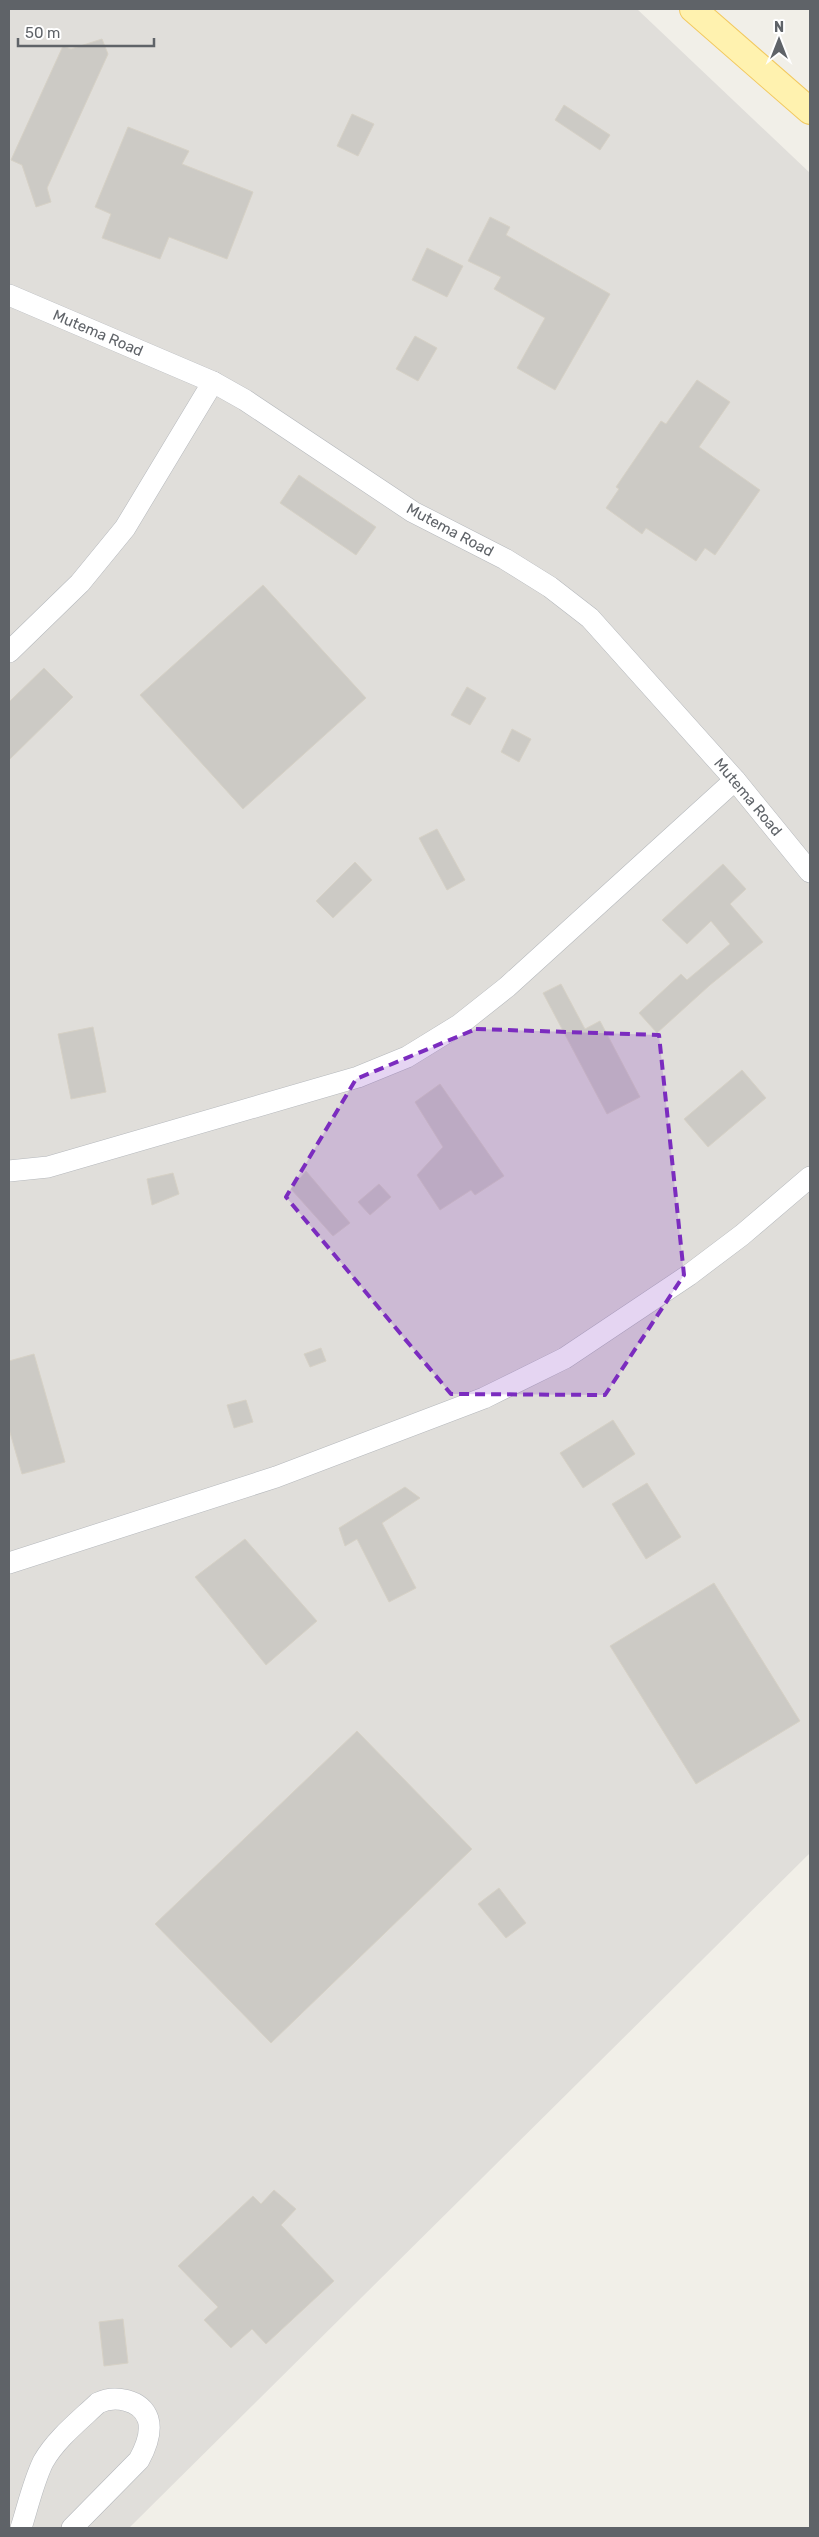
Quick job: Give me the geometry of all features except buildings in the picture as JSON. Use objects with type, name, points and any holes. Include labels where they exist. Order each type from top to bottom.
[{"type":"main road","points":[[693,9],[810,111]]},
{"type":"street","name":"Mutema Road","points":[[9,295],[213,382],[245,400],[413,512],[505,559],[556,592],[590,618],[735,780],[810,872]]},
{"type":"street","points":[[9,652],[80,583],[125,528],[213,382]]},
{"type":"street","points":[[9,1171],[48,1167],[358,1077],[407,1057],[459,1025],[507,987],[735,780]]},
{"type":"street","points":[[9,1563],[276,1477],[484,1398],[565,1358],[590,1342],[716,1255],[810,1177]]},
{"type":"street","points":[[21,2528],[37,2478],[44,2462],[56,2444],[98,2403],[107,2399],[131,2402],[142,2410],[148,2419],[144,2451],[139,2460],[72,2528]]},
{"type":"highlighted area","points":[[476,1029],[659,1035],[684,1275],[605,1395],[451,1394],[286,1197],[356,1079]]},
{"type":"shaded area","points":[[9,9],[637,9],[810,173],[810,1853],[129,2528],[9,2528]]}]
